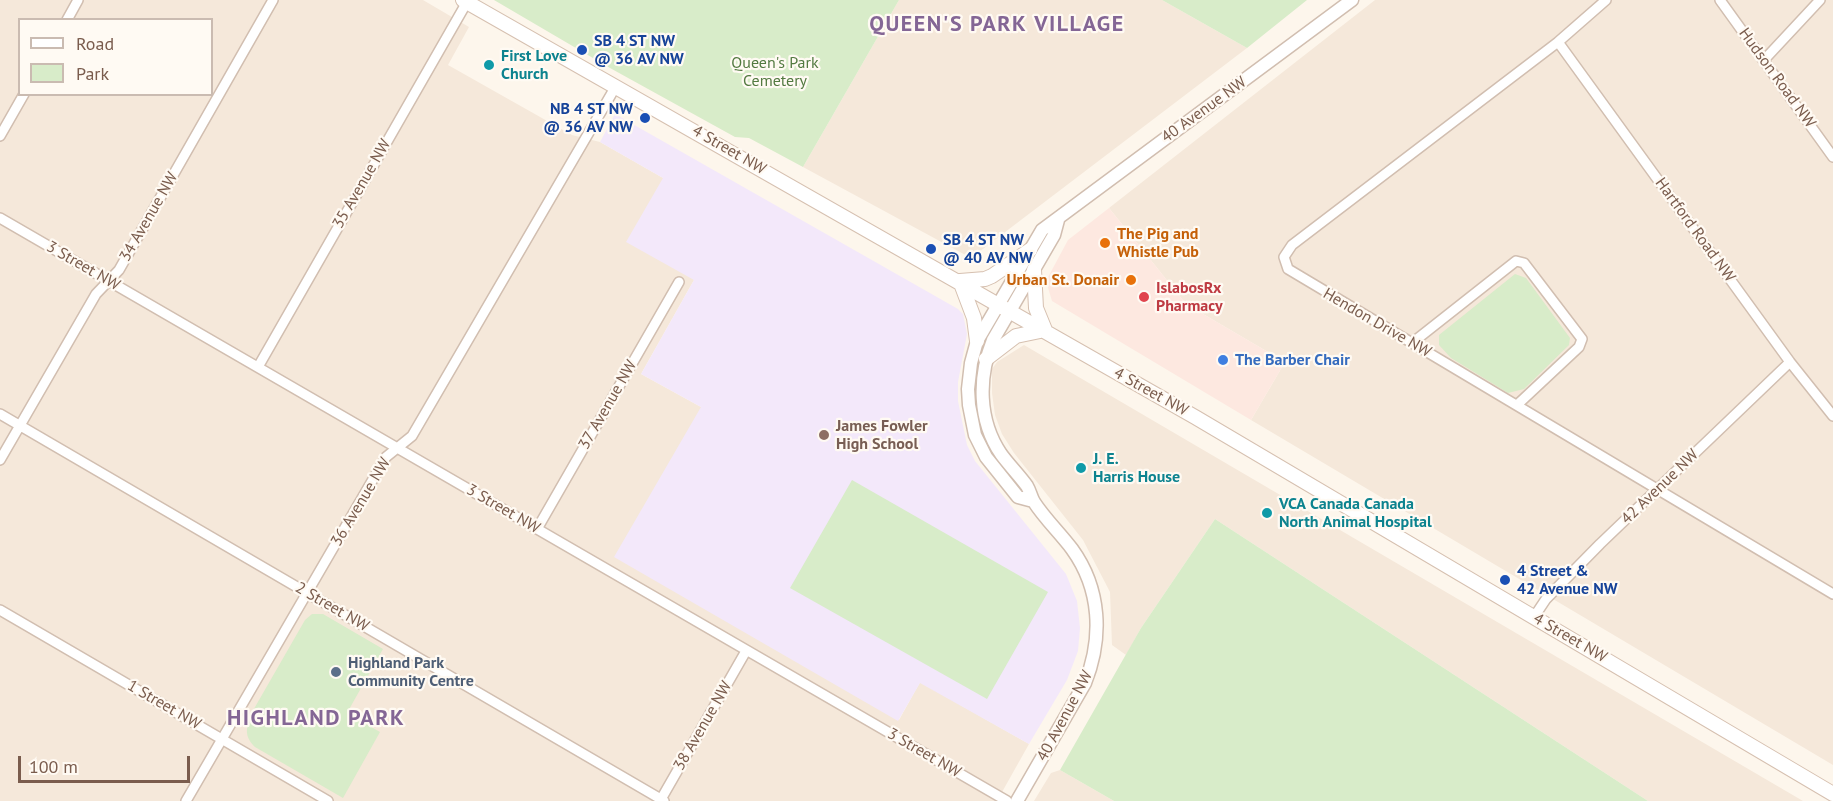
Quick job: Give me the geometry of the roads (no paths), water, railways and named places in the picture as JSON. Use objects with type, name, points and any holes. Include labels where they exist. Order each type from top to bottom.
[{"type":"main road","name":"4 Street NW","points":[[465,1],[1045,330],[1833,794]]},
{"type":"main road","points":[[977,340],[974,318],[960,281],[992,276],[1030,250]]},
{"type":"main road","points":[[986,359],[1016,336],[1045,330],[1036,308],[1034,270]]},
{"type":"street","points":[[68,18],[78,0]]},
{"type":"street","name":"34 Avenue NW","points":[[0,460],[96,294],[119,269],[273,0]]},
{"type":"street","name":"40 Avenue NW","points":[[1017,801],[1085,683],[1091,670],[1097,638],[1096,607],[1084,568],[1033,501],[1028,488],[1002,455],[989,430],[982,399],[986,359],[1005,307],[1030,250],[1042,230],[1352,0]]},
{"type":"street","name":"Hendon Drive NW","points":[[1606,0],[1558,42],[1292,245],[1284,257],[1288,269],[1833,594]]},
{"type":"street","name":"Hudson Road NW","points":[[1720,0],[1833,157]]},
{"type":"street","points":[[1764,60],[1820,0]]},
{"type":"street","name":"35 Avenue NW","points":[[258,367],[465,1]]},
{"type":"street","name":"Hartford Road NW","points":[[1558,42],[1790,362],[1833,416]]},
{"type":"street","name":"36 Avenue NW","points":[[186,801],[386,457],[412,436],[616,86]]},
{"type":"street","points":[[0,136],[23,96]]},
{"type":"street","name":"3 Street NW","points":[[0,218],[1006,801]]},
{"type":"street","name":"40 Avenue NW","points":[[1033,501],[1018,496],[987,457],[975,435],[968,389],[977,340],[1034,270],[1054,235],[1058,220]]},
{"type":"street","points":[[1412,343],[1516,261],[1524,263],[1582,339],[1580,347],[1517,405]]},
{"type":"street","name":"37 Avenue NW","points":[[537,529],[679,282]]},
{"type":"street","name":"42 Avenue NW","points":[[1534,617],[1546,599],[1790,362]]},
{"type":"street","name":"2 Street NW","points":[[0,414],[661,800]]},
{"type":"street","name":"1 Street NW","points":[[0,610],[328,801]]},
{"type":"street","name":"38 Avenue NW","points":[[661,800],[746,651]]},
{"type":"place","name":"SB 4 ST NW @ 36 AV NW","points":[[582,50]]},
{"type":"place","name":"First Love Church","points":[[489,65]]},
{"type":"place","name":"NB 4 ST NW @ 36 AV NW","points":[[645,118]]},
{"type":"place","name":"The Pig and Whistle Pub","points":[[1105,243]]},
{"type":"place","name":"SB 4 ST NW @ 40 AV NW","points":[[931,249]]},
{"type":"place","name":"Urban St. Donair","points":[[1131,280]]},
{"type":"place","name":"IslabosRx Pharmacy","points":[[1144,297]]},
{"type":"place","name":"The Barber Chair","points":[[1223,360]]},
{"type":"place","name":"James Fowler High School","points":[[824,435]]},
{"type":"place","name":"J. E. Harris House","points":[[1081,468]]},
{"type":"place","name":"VCA Canada Canada North Animal Hospital","points":[[1267,513]]},
{"type":"place","name":"4 Street & 42 Avenue NW","points":[[1505,580]]},
{"type":"place","name":"Highland Park Community Centre","points":[[336,672]]},
{"type":"district","name":"QUEEN'S PARK VILLAGE","points":[[997,25]]},
{"type":"district","name":"HIGHLAND PARK","points":[[316,719]]},
{"type":"park label","name":"Queen's Park Cemetery","points":[[775,72]]}]
